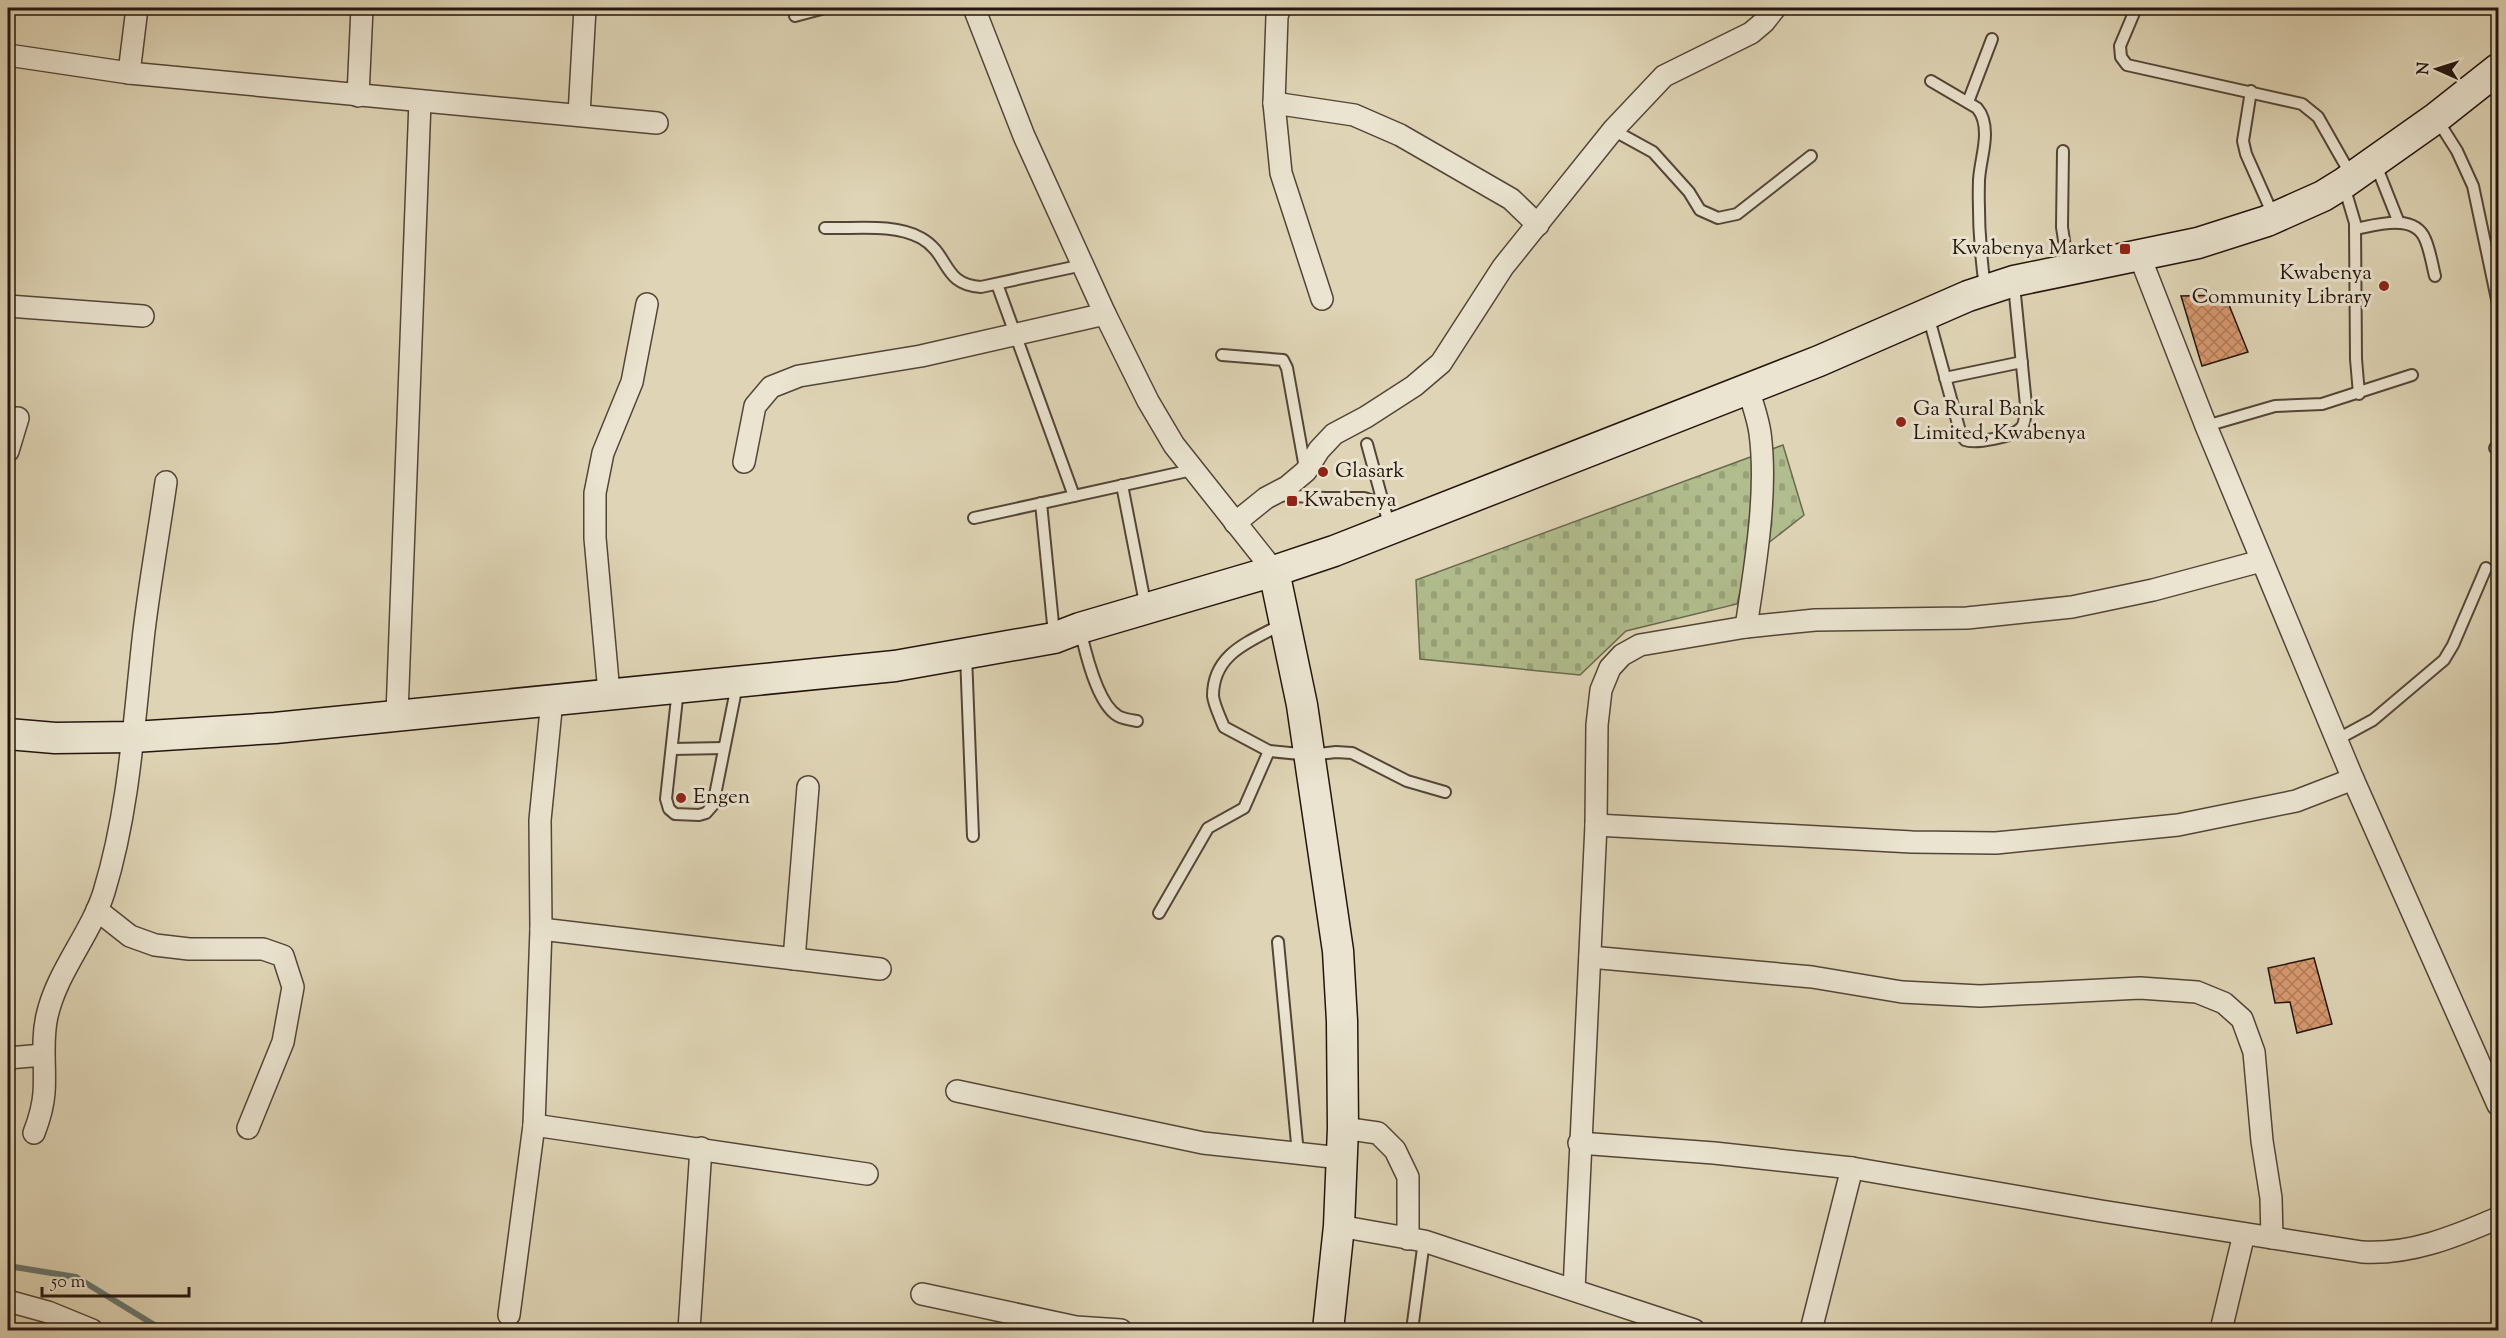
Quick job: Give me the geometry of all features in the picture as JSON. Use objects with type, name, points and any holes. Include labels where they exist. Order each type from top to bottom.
[{"type":"main road","points":[[8,734],[55,738],[133,737],[275,728],[894,666],[1067,633],[1274,571],[1387,516],[1820,361],[1927,312],[2000,286],[2198,243],[2274,218],[2323,196],[2357,174],[2436,118],[2499,69]]},
{"type":"main road","points":[[1274,571],[1293,658],[1310,755],[1338,951],[1343,1128],[1339,1226],[1328,1330]]},
{"type":"street","points":[[129,73],[138,8]]},
{"type":"street","points":[[358,96],[363,8]]},
{"type":"street","points":[[579,115],[585,8]]},
{"type":"street","points":[[974,8],[1024,136],[1105,314],[1148,401],[1192,470],[1274,571]]},
{"type":"street","points":[[1280,8],[1277,16],[1274,104],[1281,173],[1322,299]]},
{"type":"street","points":[[1235,523],[1306,471],[1318,450],[1334,434],[1366,417],[1414,386],[1441,363],[1503,267],[1613,130],[1664,76],[1752,33],[1774,8]]},
{"type":"street","points":[[8,55],[129,73],[657,123]]},
{"type":"street","points":[[397,714],[420,101]]},
{"type":"street","points":[[1274,104],[1354,115],[1400,135],[1511,199],[1538,225]]},
{"type":"street","points":[[2140,257],[2206,426],[2352,779],[2497,1096]]},
{"type":"street","points":[[609,693],[595,538],[595,493],[603,453],[632,382],[647,304]]},
{"type":"street","points":[[8,306],[142,316]]},
{"type":"street","points":[[744,462],[755,406],[771,387],[799,376],[921,356],[1105,314]]},
{"type":"street","points":[[1746,627],[1756,558],[1762,458],[1760,431],[1748,388]]},
{"type":"street","points":[[8,451],[18,418]]},
{"type":"street","points":[[34,1133],[41,1116],[44,1094],[43,1055],[47,1016],[64,973],[104,892],[120,828],[133,737],[144,629],[166,482]]},
{"type":"street","points":[[1574,1290],[1596,825],[1597,725],[1601,690],[1610,668],[1622,655],[1640,645],[1746,627],[1815,620],[1967,618],[2072,607],[2153,590],[2261,561]]},
{"type":"street","points":[[509,1315],[534,1125],[542,929],[540,820],[552,700]]},
{"type":"street","points":[[1596,825],[1912,842],[1996,843],[2178,825],[2296,801],[2352,779]]},
{"type":"street","points":[[794,959],[808,787]]},
{"type":"street","points":[[97,910],[130,936],[155,945],[189,949],[263,949],[283,956],[289,966],[293,987],[283,1042],[248,1128]]},
{"type":"street","points":[[542,929],[880,969]]},
{"type":"street","points":[[1590,957],[1812,977],[1902,992],[1980,996],[2140,988],[2198,992],[2224,1003],[2242,1019],[2254,1052],[2262,1141],[2271,1198],[2272,1238]]},
{"type":"street","points":[[8,1059],[43,1055]]},
{"type":"street","points":[[957,1090],[1203,1143],[1341,1158]]},
{"type":"street","points":[[534,1125],[867,1174]]},
{"type":"street","points":[[1343,1128],[1378,1133],[1395,1150],[1408,1177],[1416,1240]]},
{"type":"street","points":[[1580,1143],[1714,1153],[1852,1168],[2362,1252],[2388,1253],[2414,1249],[2499,1218]]},
{"type":"street","points":[[689,1330],[701,1148]]},
{"type":"street","points":[[1811,1330],[1852,1168]]},
{"type":"street","points":[[1339,1226],[1416,1240],[1694,1330]]},
{"type":"street","points":[[2221,1330],[2244,1234]]},
{"type":"street","points":[[922,1294],[1076,1328],[1121,1330]]},
{"type":"street","points":[[8,1301],[48,1311],[92,1330]]},
{"type":"lane","points":[[795,16],[825,8]]},
{"type":"lane","points":[[2136,8],[2120,46],[2121,57],[2127,65],[2302,104],[2318,117],[2357,174],[2399,223]]},
{"type":"lane","points":[[1968,102],[1992,39]]},
{"type":"lane","points":[[1927,312],[1961,435],[1965,440],[1979,443],[2022,428],[2026,405],[2022,362],[2000,286],[1981,257],[1979,178],[1985,128],[1982,114],[1968,102],[1931,81]]},
{"type":"lane","points":[[2251,91],[2243,141],[2246,154],[2274,218]]},
{"type":"lane","points":[[2436,118],[2457,152],[2473,186],[2499,303]]},
{"type":"lane","points":[[1613,130],[1653,152],[1689,192],[1700,210],[1718,218],[1737,214],[1811,156]]},
{"type":"lane","points":[[2063,151],[2062,227],[2068,270]]},
{"type":"lane","points":[[2357,174],[2356,359],[2359,394]]},
{"type":"lane","points":[[2355,229],[2386,223],[2399,223],[2418,228],[2425,238],[2435,276]]},
{"type":"lane","points":[[825,228],[896,230],[919,237],[934,246],[953,278],[967,287],[981,288],[1083,265]]},
{"type":"lane","points":[[997,284],[1074,496]]},
{"type":"lane","points":[[1222,355],[1283,360],[1287,368],[1306,471]]},
{"type":"lane","points":[[1945,378],[2022,362]]},
{"type":"lane","points":[[2206,426],[2275,406],[2322,404],[2359,394],[2412,375]]},
{"type":"lane","points":[[1367,444],[1387,516]]},
{"type":"lane","points":[[974,518],[1192,470]]},
{"type":"lane","points":[[1122,485],[1146,609]]},
{"type":"lane","points":[[1272,494],[1364,498],[1387,516]]},
{"type":"lane","points":[[1041,503],[1067,633],[1087,662],[1103,699],[1117,716],[1137,721]]},
{"type":"lane","points":[[2336,740],[2373,720],[2444,660],[2453,645],[2486,568]]},
{"type":"lane","points":[[1284,623],[1228,655],[1216,675],[1213,697],[1224,727],[1269,751],[1310,755],[1352,753],[1407,781],[1445,792]]},
{"type":"lane","points":[[966,654],[973,836]]},
{"type":"lane","points":[[678,687],[666,799],[669,809],[675,814],[699,815],[706,813],[713,805],[738,681]]},
{"type":"lane","points":[[672,749],[724,748]]},
{"type":"lane","points":[[1159,913],[1208,828],[1244,807],[1269,751]]},
{"type":"lane","points":[[1278,942],[1298,1154]]},
{"type":"lane","points":[[1412,1330],[1416,1240]]},
{"type":"green space","points":[[1783,445],[1804,515],[1748,559],[1737,604],[1626,631],[1580,675],[1420,659],[1416,580]]},
{"type":"building","points":[[2225,295],[2248,352],[2202,366],[2181,296]]},
{"type":"building","points":[[2314,958],[2332,1024],[2297,1033],[2290,1002],[2275,1003],[2268,968]]},
{"type":"waterway","points":[[8,1266],[76,1277],[161,1329],[199,1330]]},
{"type":"place","name":"Kwabenya Market","points":[[2125,249]]},
{"type":"place","name":"Kwabenya Community Library","points":[[2384,286]]},
{"type":"place","name":"Ga Rural Bank Limited, Kwabenya","points":[[1901,422]]},
{"type":"place","name":"Glasark","points":[[1323,472]]},
{"type":"place","name":"Kwabenya","points":[[1292,501]]},
{"type":"place","name":"Engen","points":[[681,798]]}]
